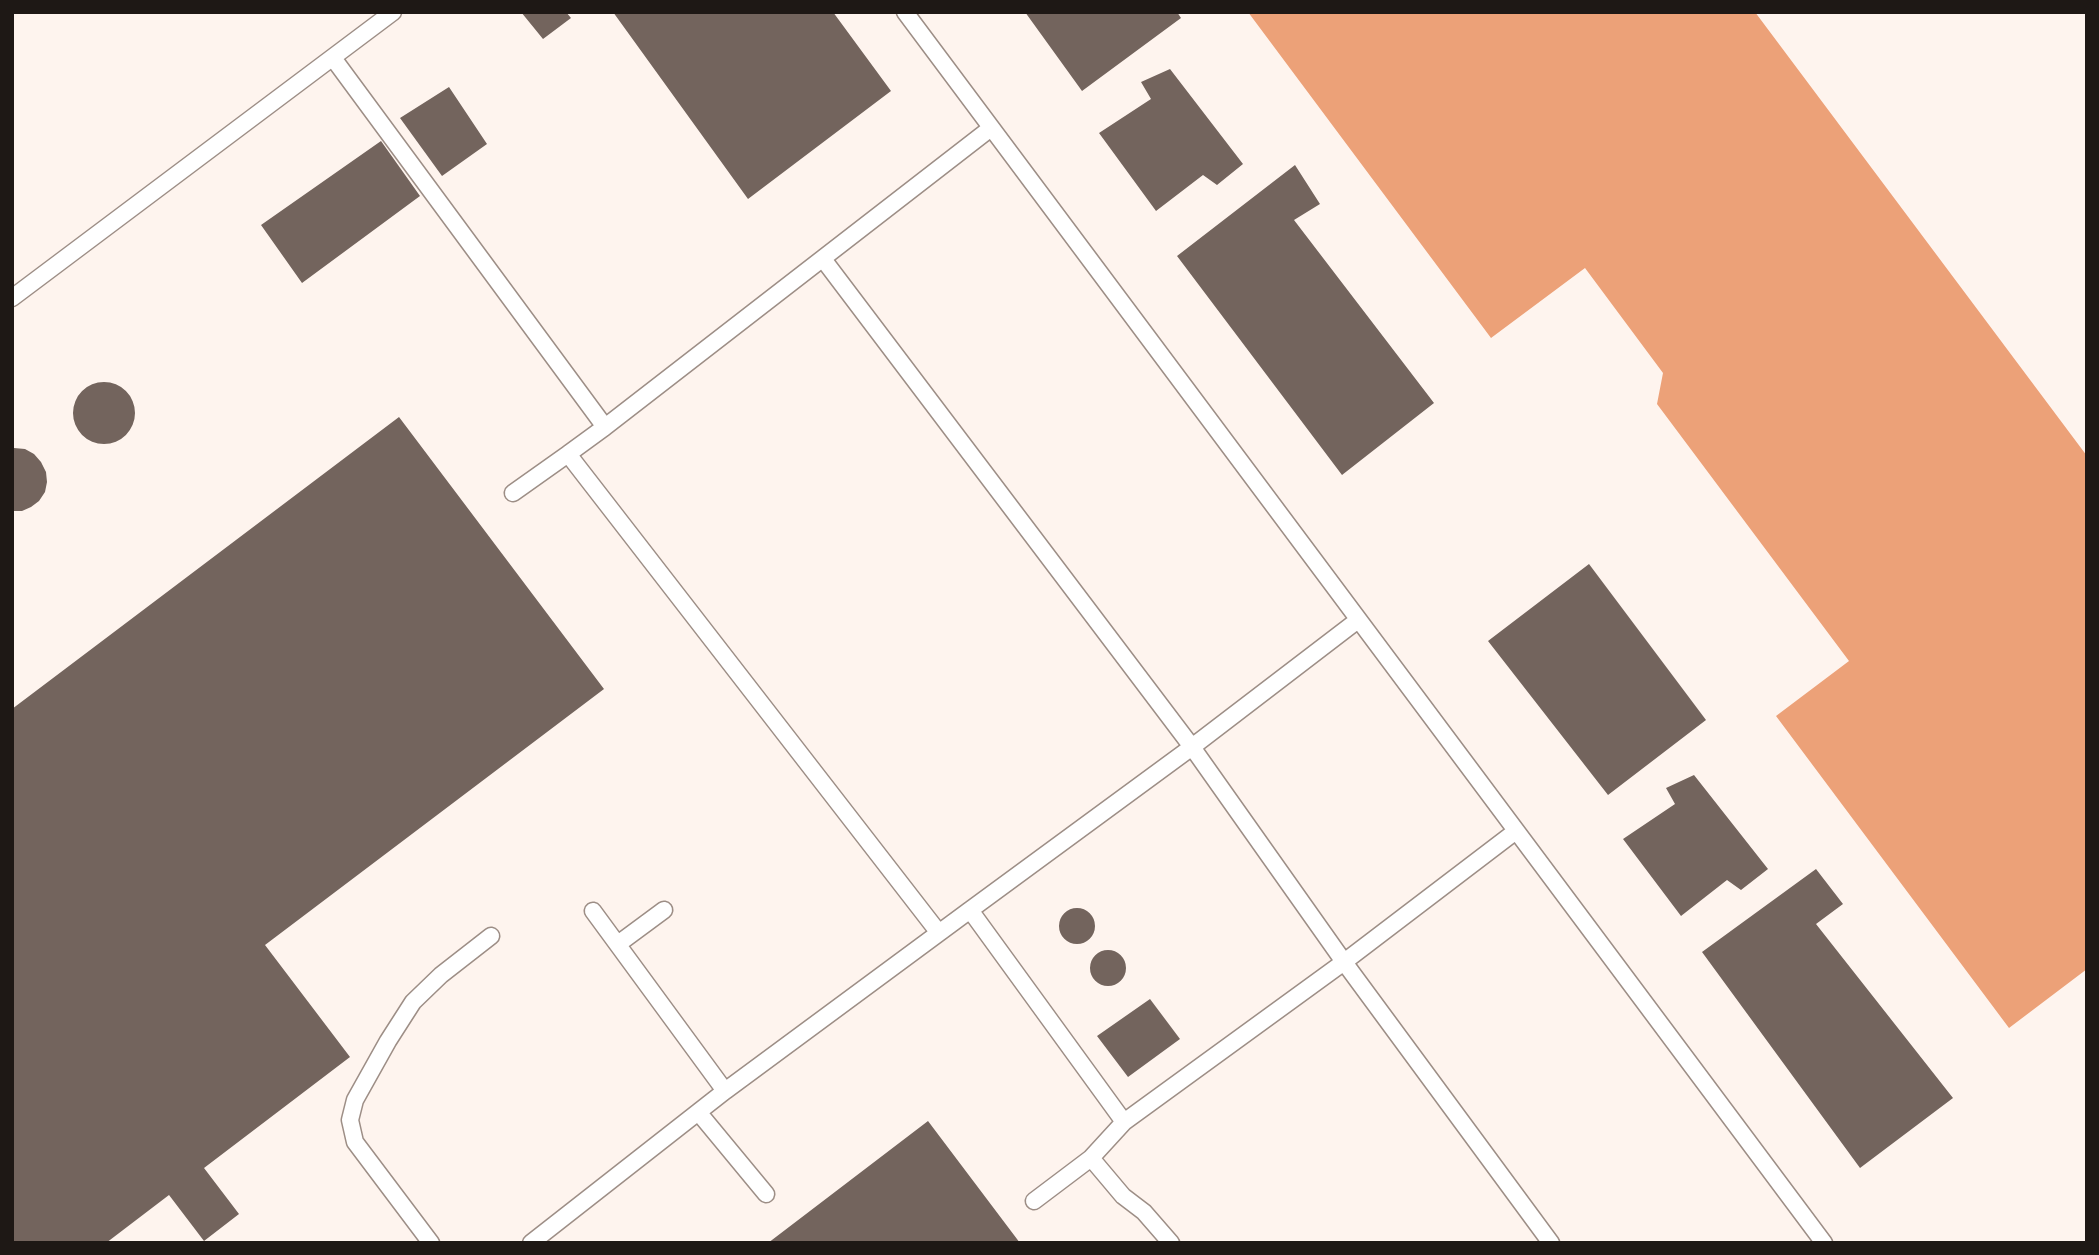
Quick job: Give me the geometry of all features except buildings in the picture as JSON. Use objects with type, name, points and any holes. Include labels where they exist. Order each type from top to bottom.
[{"type":"lane","points":[[12,298],[393,12]]},
{"type":"lane","points":[[905,12],[1824,1243]]},
{"type":"lane","points":[[333,58],[605,427]]},
{"type":"lane","points":[[513,493],[605,427],[991,128]]},
{"type":"lane","points":[[823,259],[1192,747],[1344,962],[1551,1243]]},
{"type":"lane","points":[[568,454],[939,933]]},
{"type":"lane","points":[[530,1243],[725,1091],[1192,747],[1358,620]]},
{"type":"lane","points":[[1034,1201],[1091,1158],[1124,1122],[1344,962],[1516,831]]},
{"type":"lane","points":[[618,944],[664,910]]},
{"type":"lane","points":[[970,910],[1124,1122]]},
{"type":"lane","points":[[593,911],[725,1091]]},
{"type":"lane","points":[[431,1243],[355,1142],[350,1120],[355,1100],[387,1041],[413,1002],[441,975],[491,936]]},
{"type":"lane","points":[[699,1113],[766,1194]]},
{"type":"lane","points":[[1091,1158],[1123,1196],[1144,1212],[1171,1243]]},
{"type":"shaded area","points":[[1248,12],[1755,12],[2087,456],[2087,969],[2009,1028],[1776,716],[1849,661],[1657,404],[1663,373],[1585,268],[1491,338]]}]
